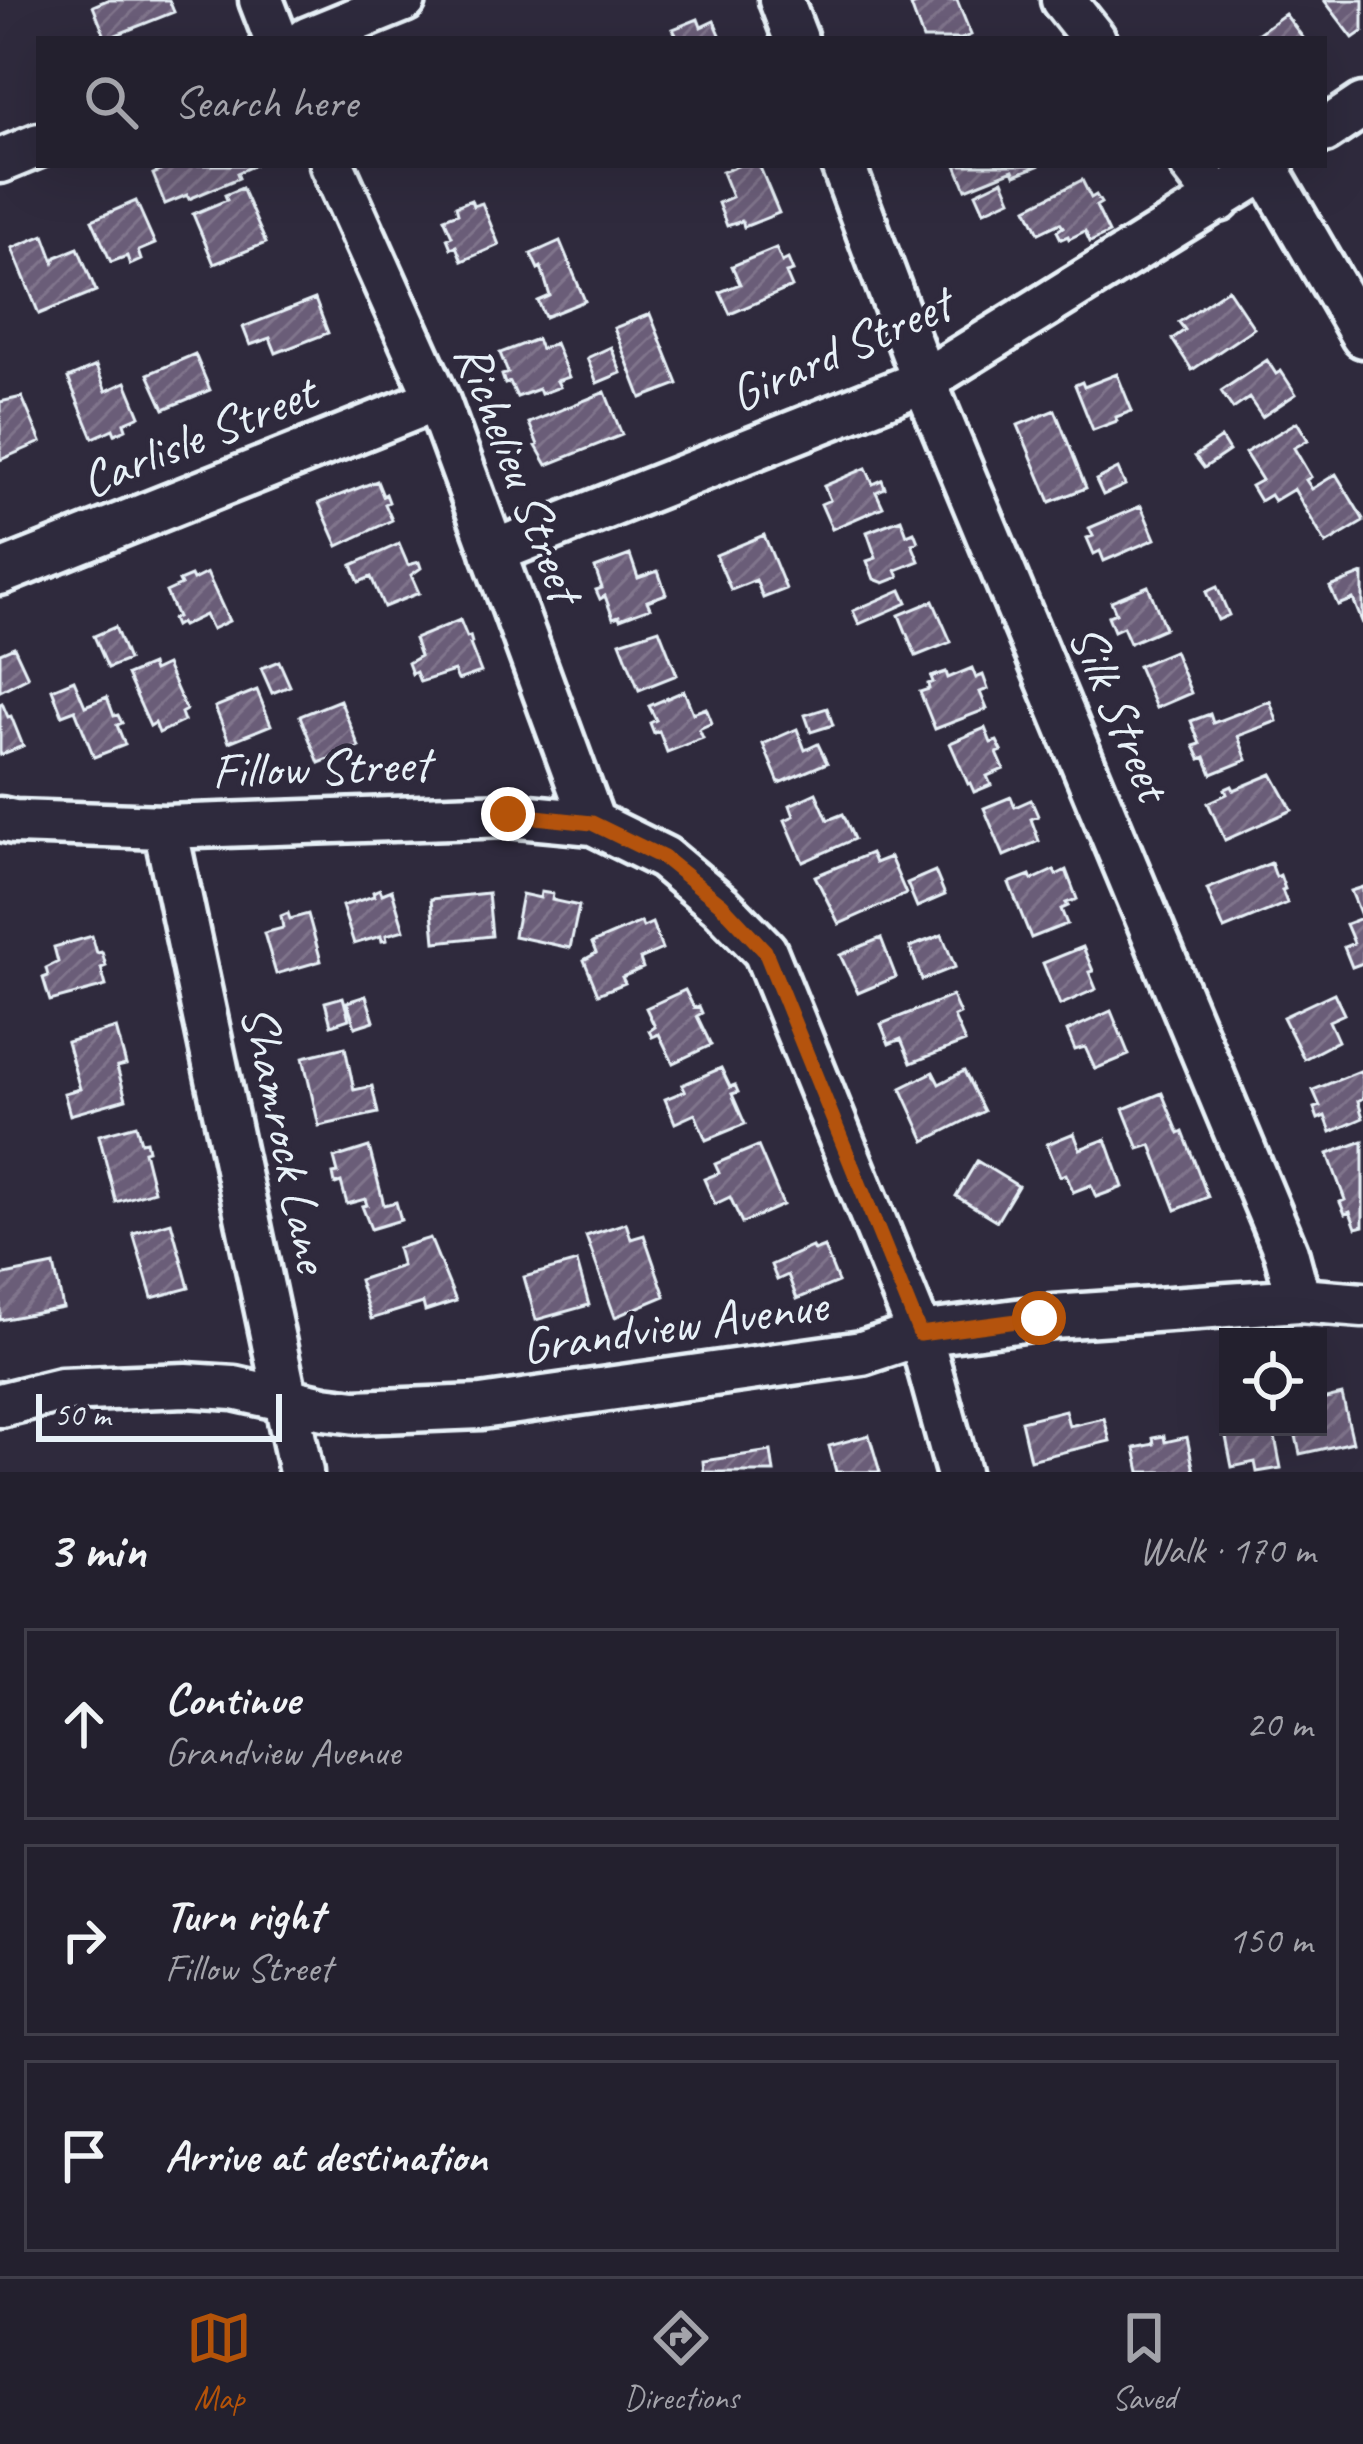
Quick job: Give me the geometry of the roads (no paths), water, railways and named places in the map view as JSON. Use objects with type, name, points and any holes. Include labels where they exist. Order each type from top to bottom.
[{"type":"street","points":[[261,0],[275,36]]},
{"type":"street","points":[[315,36],[404,0]]},
{"type":"street","points":[[781,0],[795,36]]},
{"type":"street","points":[[1063,0],[1092,36]]},
{"type":"street","points":[[1327,129],[1363,105]]},
{"type":"street","points":[[0,161],[36,147]]},
{"type":"street","name":"Richelieu Street","points":[[333,168],[436,399],[592,823]]},
{"type":"street","name":"Silk Street","points":[[844,168],[924,381],[1286,1252],[1299,1300]]},
{"type":"street","points":[[1194,168],[1219,200]]},
{"type":"street","name":"Girard Street","points":[[493,552],[924,381],[1267,168]]},
{"type":"street","points":[[1270,168],[1363,335]]},
{"type":"street","name":"Carlisle Street","points":[[0,573],[436,399]]},
{"type":"street","name":"Fillow Street","points":[[0,819],[165,827],[508,814],[592,823],[664,858],[721,904],[765,951],[920,1334],[958,1472]]},
{"type":"street","name":"Shamrock Lane","points":[[165,827],[301,1472]]},
{"type":"street","name":"Grandview Avenue","points":[[0,1405],[61,1390],[187,1385],[234,1388],[356,1412],[481,1407],[862,1353],[920,1334],[1039,1318],[1299,1300],[1363,1304]]}]
